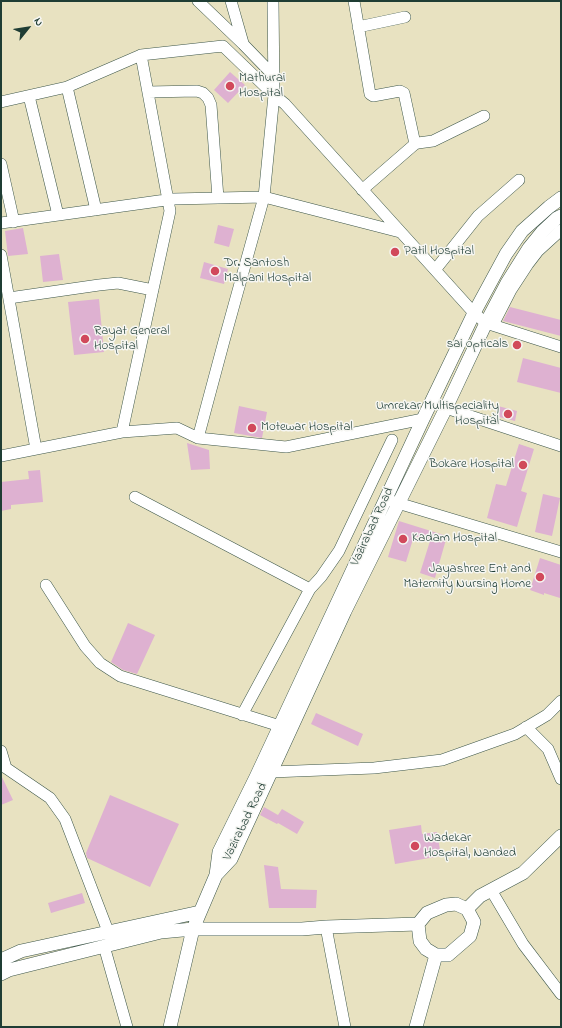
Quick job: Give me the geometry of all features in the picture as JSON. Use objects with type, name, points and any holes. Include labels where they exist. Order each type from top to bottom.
[{"type":"main road","name":"Vazirabad Road","points":[[216,875],[231,859],[345,611],[392,501],[423,419],[474,313],[506,254],[522,231],[561,198]]},
{"type":"main road","name":"Vazirabad Road","points":[[170,1027],[193,929],[216,875],[219,852],[392,501],[446,408],[517,266],[542,232],[560,221]]},
{"type":"main road","points":[[450,362],[465,369]]},
{"type":"main road","points":[[467,910],[480,896],[523,873],[561,836]]},
{"type":"main road","points":[[456,904],[467,910],[474,922],[470,936],[448,955],[436,955],[426,949],[420,941],[418,924],[427,912],[446,905],[456,904]]},
{"type":"main road","points":[[1,974],[9,970],[200,912]]},
{"type":"main road","points":[[1,960],[21,951],[193,929],[302,929],[418,924]]},
{"type":"main road","points":[[416,1027],[436,955]]},
{"type":"street","points":[[198,1],[274,76]]},
{"type":"street","points":[[231,1],[243,44]]},
{"type":"street","points":[[198,438],[264,197],[274,95],[273,1]]},
{"type":"street","points":[[354,1],[370,94],[373,96],[400,91],[404,93],[415,144]]},
{"type":"street","points":[[358,27],[405,17]]},
{"type":"street","points":[[1,102],[66,87],[141,55],[223,46],[285,104],[474,313],[489,324],[560,345]]},
{"type":"street","points":[[122,432],[170,211],[141,55]]},
{"type":"street","points":[[66,87],[96,210]]},
{"type":"street","points":[[148,92],[197,91],[203,93],[208,98],[211,105],[218,198]]},
{"type":"street","points":[[28,96],[58,215]]},
{"type":"street","points":[[362,190],[415,144],[433,141],[484,116]]},
{"type":"street","points":[[1,164],[14,222]]},
{"type":"street","points":[[435,270],[478,216],[519,180]]},
{"type":"street","points":[[1,223],[167,199],[264,197],[400,232]]},
{"type":"street","points":[[1,255],[36,449]]},
{"type":"street","points":[[9,298],[99,284],[118,283],[153,290]]},
{"type":"street","points":[[446,408],[561,446]]},
{"type":"street","points":[[1,456],[122,432],[177,428],[198,438],[286,447],[423,419]]},
{"type":"street","points":[[242,715],[310,589],[321,577],[339,552],[392,440]]},
{"type":"street","points":[[135,496],[310,589]]},
{"type":"street","points":[[392,501],[561,551]]},
{"type":"street","points":[[46,585],[85,646],[100,663],[120,676],[280,726]]},
{"type":"street","points":[[271,772],[374,768],[442,760],[515,734],[546,715],[561,701]]},
{"type":"street","points":[[526,727],[548,749],[561,779]]},
{"type":"street","points":[[1,751],[4,766],[50,798],[65,820],[108,941],[126,1027]]},
{"type":"street","points":[[491,890],[523,944],[557,980],[561,994]]},
{"type":"street","points":[[326,927],[345,1027]]},
{"type":"building","points":[[230,72],[245,85],[228,103],[214,90]]},
{"type":"building","points":[[218,225],[234,229],[229,247],[214,243]]},
{"type":"building","points":[[23,228],[28,254],[8,256],[5,231]]},
{"type":"building","points":[[59,254],[63,280],[43,282],[40,256]]},
{"type":"building","points":[[204,262],[228,269],[224,284],[200,278]]},
{"type":"building","points":[[99,299],[104,352],[74,355],[68,302]]},
{"type":"building","points":[[510,307],[561,320],[561,336],[503,321]]},
{"type":"building","points":[[523,358],[561,368],[561,393],[517,382]]},
{"type":"building","points":[[239,406],[267,412],[262,438],[234,433]]},
{"type":"building","points":[[498,406],[517,411],[515,421],[495,416]]},
{"type":"building","points":[[187,443],[209,450],[210,469],[191,470]]},
{"type":"building","points":[[519,444],[534,449],[521,491],[527,493],[517,527],[487,518],[496,484],[506,486]]},
{"type":"building","points":[[40,470],[43,502],[11,505],[11,509],[1,511],[1,482],[29,479],[28,471]]},
{"type":"building","points":[[543,494],[560,498],[552,536],[535,532]]},
{"type":"building","points":[[399,521],[447,536],[435,578],[420,573],[430,541],[414,536],[406,562],[388,557]]},
{"type":"building","points":[[540,558],[561,565],[560,598],[544,593],[544,595],[530,590]]},
{"type":"building","points":[[128,623],[155,635],[137,674],[123,670],[111,662]]},
{"type":"building","points":[[316,713],[363,734],[358,746],[311,724]]},
{"type":"building","points":[[1,775],[13,800],[1,805]]},
{"type":"building","points":[[110,795],[179,824],[150,887],[87,858],[86,853]]},
{"type":"building","points":[[264,807],[278,815],[282,809],[304,822],[297,834],[260,815]]},
{"type":"building","points":[[421,825],[422,834],[437,832],[441,856],[395,864],[389,830]]},
{"type":"building","points":[[264,865],[278,867],[281,889],[317,890],[316,908],[269,908]]},
{"type":"building","points":[[82,893],[85,903],[51,913],[48,903]]},
{"type":"place","name":"Mathurai Hospital","points":[[230,86]]},
{"type":"place","name":"Patil Hospital","points":[[395,252]]},
{"type":"place","name":"Dr. Santosh Malpani Hospital","points":[[215,271]]},
{"type":"place","name":"Rayat General Hospital","points":[[85,339]]},
{"type":"place","name":"sai opticals","points":[[517,345]]},
{"type":"place","name":"Umrekar Multispeciality Hospital","points":[[508,414]]},
{"type":"place","name":"Motewar Hospital","points":[[252,428]]},
{"type":"place","name":"Bokare Hospital","points":[[523,465]]},
{"type":"place","name":"Kadam Hospital","points":[[403,539]]},
{"type":"place","name":"Jayashree Ent and Maternity Nursing Home","points":[[540,577]]},
{"type":"place","name":"Wadekar Hospital, Nanded","points":[[415,846]]}]
